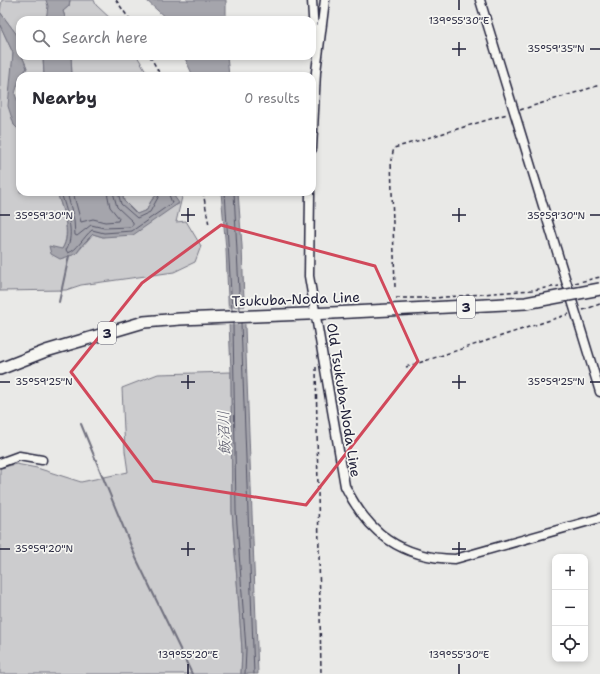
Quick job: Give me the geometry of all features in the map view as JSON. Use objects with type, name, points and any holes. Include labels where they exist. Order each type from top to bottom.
[{"type":"main road","name":"Tsukuba-Noda Line","points":[[0,369],[24,358],[129,326],[161,320],[316,314],[526,303],[600,289]]},
{"type":"street","points":[[312,0],[313,16]]},
{"type":"street","points":[[316,72],[325,0]]},
{"type":"street","points":[[480,0],[600,392]]},
{"type":"street","points":[[315,60],[316,72]]},
{"type":"street","name":"Old Tsukuba-Noda Line","points":[[310,196],[309,276],[345,486],[355,506],[364,518],[378,533],[392,542],[420,555],[435,558],[455,558],[600,518]]},
{"type":"street","points":[[0,463],[19,456],[42,460]]},
{"type":"path","points":[[116,0],[127,16]]},
{"type":"path","points":[[152,60],[159,72]]},
{"type":"path","points":[[395,287],[391,160],[394,148],[600,85]]},
{"type":"path","points":[[204,196],[209,225]]},
{"type":"path","points":[[396,298],[434,298],[552,288],[600,277]]},
{"type":"path","points":[[406,367],[600,304]]},
{"type":"path","points":[[321,674],[316,367],[323,355]]},
{"type":"highlighted area","points":[[221,225],[375,266],[418,361],[306,505],[153,481],[71,372],[142,283]]},
{"type":"shaded area","points":[[2,0],[46,0],[49,6],[47,16],[16,16],[16,34],[0,12]]},
{"type":"shaded area","points":[[70,0],[94,0],[96,5],[108,16],[65,16],[63,11],[69,6]]},
{"type":"shaded area","points":[[0,25],[13,53],[12,74],[14,125],[16,127],[16,196],[58,196],[66,228],[65,243],[62,249],[76,254],[93,234],[103,237],[179,204],[174,196],[182,196],[176,222],[186,221],[201,246],[195,262],[174,272],[81,285],[66,290],[0,291]]},
{"type":"shaded area","points":[[24,60],[43,60],[44,72],[24,72],[27,68]]},
{"type":"shaded area","points":[[71,60],[139,60],[147,72],[72,72]]},
{"type":"shaded area","points":[[123,196],[156,196],[150,203],[147,210],[137,214],[124,201]]},
{"type":"shaded area","points":[[231,372],[232,511],[242,650],[241,674],[0,674],[0,468],[16,464],[37,468],[81,482],[128,472],[125,451],[122,388],[158,374]]},
{"type":"water","points":[[46,0],[70,0],[69,6],[63,11],[65,16],[47,16],[48,6]]},
{"type":"water","points":[[146,0],[226,0],[226,16],[164,16]]},
{"type":"water","points":[[0,12],[16,34],[16,60],[24,60],[27,68],[24,72],[16,72],[16,127],[8,106],[13,53],[0,25]]},
{"type":"water","points":[[43,60],[71,60],[72,72],[44,72]]},
{"type":"water","points":[[186,60],[227,60],[229,72],[191,72]]},
{"type":"water","points":[[58,196],[123,196],[124,201],[137,214],[147,210],[156,196],[174,196],[179,203],[133,235],[103,237],[93,234],[76,254],[60,259],[51,254],[49,246],[62,249],[65,243],[67,228]]},
{"type":"water","points":[[221,196],[238,196],[242,246],[258,674],[241,674],[242,650],[232,511],[231,372],[226,249]]},
{"type":"pier","points":[[246,307],[247,324],[227,325],[226,308]]},
{"type":"waterway","name":"飯沼川","points":[[59,302],[69,256]]},
{"type":"waterway","name":"飯沼川","points":[[81,424],[136,558],[192,674]]}]
